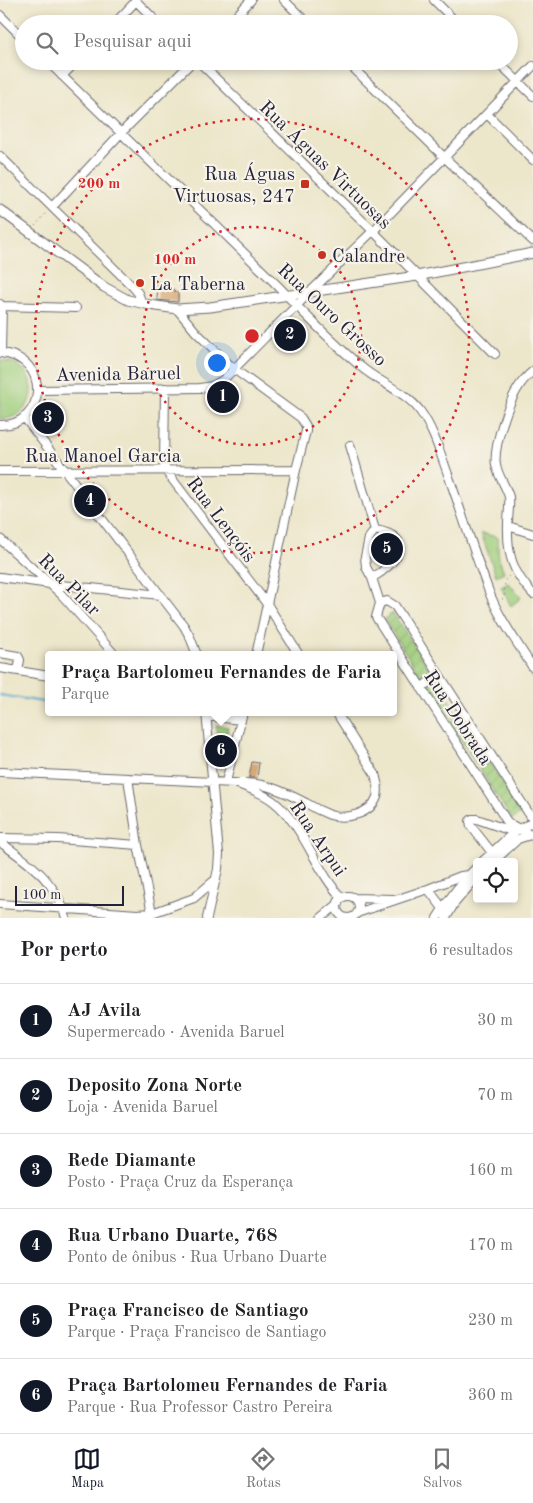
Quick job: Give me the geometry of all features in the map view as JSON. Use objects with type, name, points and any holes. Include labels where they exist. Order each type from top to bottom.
[{"type":"main road","points":[[0,210],[104,288],[142,303],[177,309],[210,307],[417,276],[533,253]]},
{"type":"street","points":[[237,15],[251,0]]},
{"type":"street","points":[[284,0],[299,15]]},
{"type":"street","points":[[434,0],[449,15]]},
{"type":"street","points":[[122,15],[135,1],[150,15]]},
{"type":"street","points":[[0,15],[15,30]]},
{"type":"street","name":"Avenida Baruel","points":[[38,390],[213,386],[224,379],[533,66]]},
{"type":"street","name":"Rua Ouro Grosso","points":[[56,70],[360,366],[412,402],[420,411],[429,426],[442,458],[488,591],[533,668]]},
{"type":"street","points":[[62,76],[68,70]]},
{"type":"street","points":[[52,207],[184,70]]},
{"type":"street","name":"Rua Águas Virtuosas","points":[[207,70],[495,354]]},
{"type":"street","points":[[355,70],[533,241]]},
{"type":"street","points":[[506,70],[533,96]]},
{"type":"street","points":[[487,114],[533,160]]},
{"type":"street","points":[[0,156],[134,288],[142,303]]},
{"type":"street","points":[[0,425],[14,423],[24,417],[31,410],[38,390],[36,378],[31,368],[23,360],[12,354],[1,353],[1,305],[76,308]]},
{"type":"street","points":[[177,309],[196,332],[234,369],[301,418],[306,426],[257,651]]},
{"type":"street","points":[[533,371],[527,375],[516,390],[495,452],[496,465],[509,497],[510,557],[516,572],[533,594]]},
{"type":"street","name":"Rua Lençóis","points":[[164,388],[164,464],[166,471],[267,604],[297,651]]},
{"type":"street","points":[[24,417],[161,595],[190,637],[195,651]]},
{"type":"street","points":[[350,445],[374,530],[369,538],[365,557],[366,567],[372,578],[390,566],[399,550],[398,542],[392,535],[374,530]]},
{"type":"street","name":"Rua Manoel Garcia","points":[[0,471],[296,470]]},
{"type":"street","points":[[508,526],[533,534]]},
{"type":"street","name":"Rua Pilar","points":[[0,539],[60,594],[111,651]]},
{"type":"street","points":[[0,577],[161,595]]},
{"type":"street","name":"Rua Dobrada","points":[[372,578],[380,603],[376,616],[508,823],[517,830],[532,836]]},
{"type":"street","name":"Rua Dobrada","points":[[380,603],[387,601],[395,606],[533,821]]},
{"type":"street","points":[[0,653],[18,656],[20,660],[18,671]]},
{"type":"street","points":[[0,668],[45,676]]},
{"type":"street","points":[[421,688],[439,674]]},
{"type":"street","points":[[206,716],[219,854],[208,918]]},
{"type":"street","points":[[226,782],[242,716]]},
{"type":"street","points":[[234,783],[253,783],[270,787],[322,812],[337,816],[352,816],[366,810],[376,798],[378,792],[377,781],[338,716]]},
{"type":"street","name":"Rua Arpui","points":[[0,772],[234,783],[266,796],[291,820],[340,901]]},
{"type":"street","points":[[128,778],[138,845],[152,912]]},
{"type":"street","points":[[494,858],[471,826],[470,821],[478,819],[517,830]]},
{"type":"street","points":[[494,858],[517,830],[533,821]]},
{"type":"street","points":[[494,858],[518,839],[532,836]]},
{"type":"street","points":[[0,838],[58,839],[138,845]]},
{"type":"street","points":[[0,842],[42,874],[50,883],[64,909],[66,918]]},
{"type":"street","points":[[340,901],[339,912],[344,918],[350,917],[428,889],[452,878],[473,877]]},
{"type":"street","points":[[437,918],[445,913],[473,878]]},
{"type":"street","points":[[0,904],[137,914],[152,912],[194,898],[216,879]]},
{"type":"street","points":[[428,889],[445,913]]},
{"type":"street","points":[[321,918],[347,896],[355,898],[398,899]]},
{"type":"street","points":[[194,898],[210,906]]},
{"type":"street","points":[[355,898],[359,905],[357,913]]},
{"type":"path","points":[[29,232],[52,207]]},
{"type":"path","points":[[495,604],[504,598],[505,580],[516,572]]},
{"type":"green space","points":[[0,361],[14,363],[23,370],[29,379],[31,390],[29,401],[23,410],[13,417],[0,419]]},
{"type":"green space","points":[[481,533],[497,537],[499,559],[504,572],[496,576]]},
{"type":"green space","points":[[509,583],[521,598],[511,606],[501,587]]},
{"type":"green space","points":[[393,613],[522,813],[512,820],[384,619]]},
{"type":"green space","points":[[216,725],[228,727],[221,770]]},
{"type":"building","points":[[158,282],[165,282],[178,294],[178,302],[157,300]]},
{"type":"building","points":[[297,323],[302,328],[283,348],[277,341]]},
{"type":"building","points":[[42,410],[53,410],[53,426],[42,426]]},
{"type":"building","points":[[252,762],[259,763],[257,778],[249,778]]},
{"type":"waterway","points":[[0,695],[45,702]]},
{"type":"place","name":"Rua Águas Virtuosas, 247","points":[[305,184]]},
{"type":"place","name":"Calandre","points":[[322,255]]},
{"type":"place","name":"La Taberna","points":[[140,283]]},
{"type":"place","name":"Deposito Zona Norte","points":[[290,335]]},
{"type":"place","name":"AJ Avila","points":[[223,397]]},
{"type":"place","name":"Rede Diamante","points":[[48,418]]},
{"type":"place","name":"Rua Urbano Duarte, 768","points":[[90,501]]},
{"type":"place","name":"Praça Francisco de Santiago","points":[[387,549]]},
{"type":"place","name":"Praça Bartolomeu Fernandes de Faria","points":[[221,751]]}]
